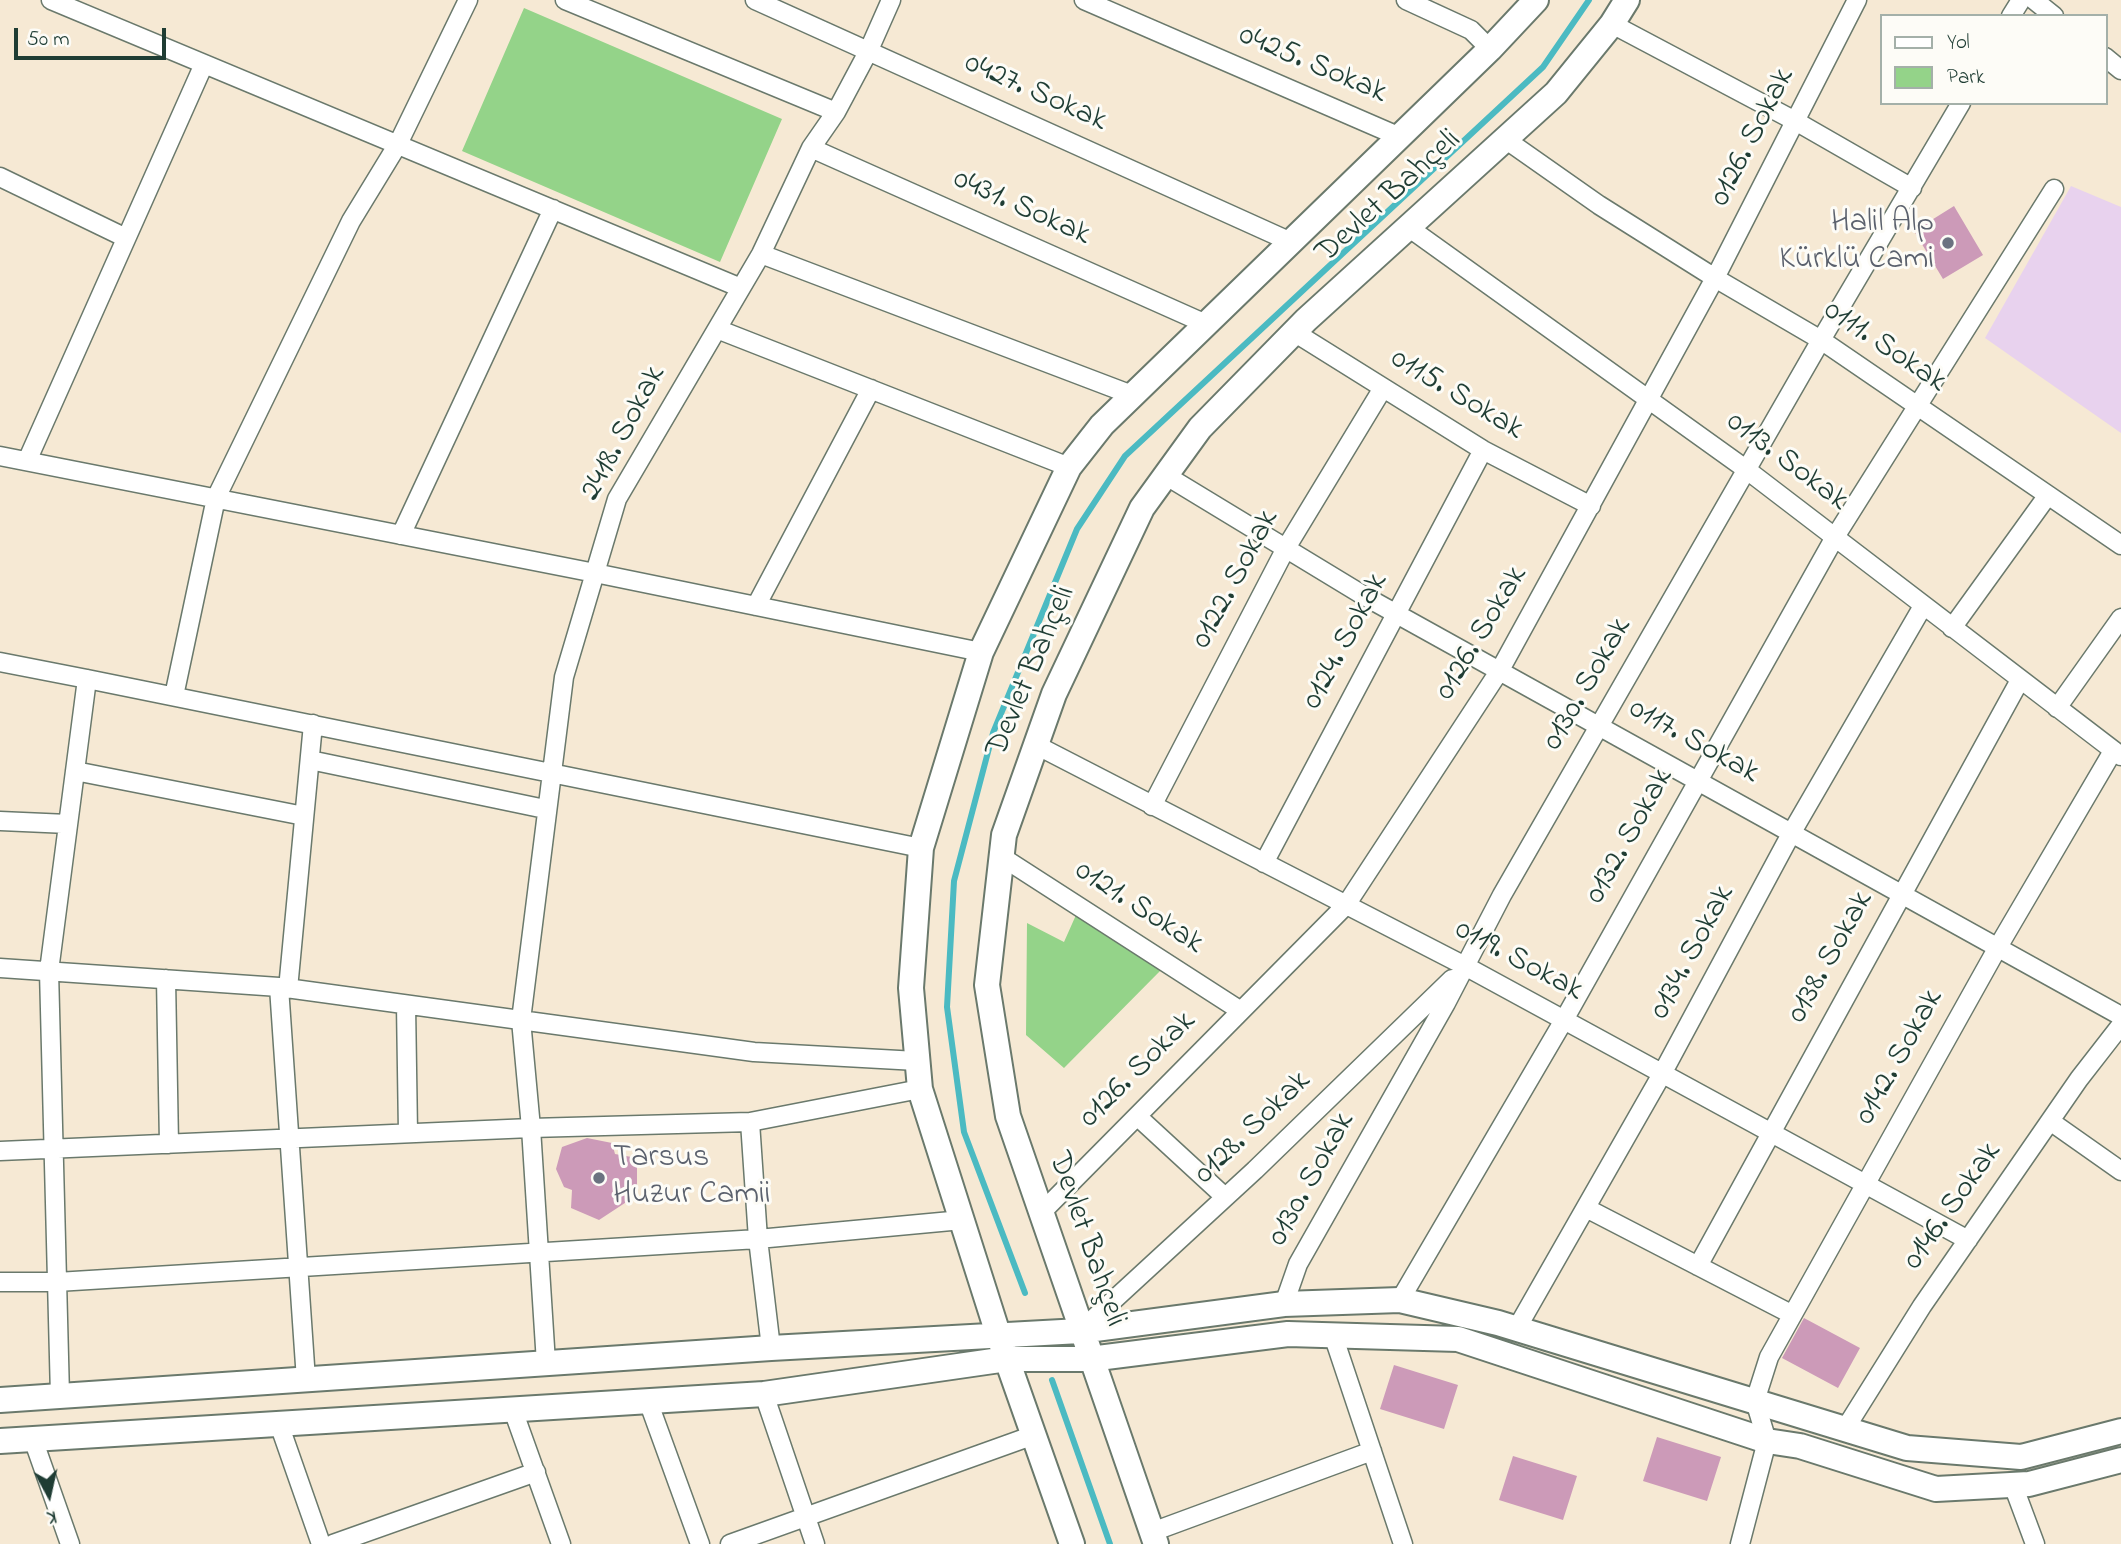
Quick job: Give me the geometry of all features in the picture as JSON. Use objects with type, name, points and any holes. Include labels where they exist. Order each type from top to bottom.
[{"type":"street","points":[[51,0],[741,288]]},
{"type":"street","points":[[174,696],[216,498],[351,221],[398,144],[468,0]]},
{"type":"street","points":[[565,0],[836,112]]},
{"type":"street","name":"0427. Sokak","points":[[755,0],[1291,242]]},
{"type":"street","name":"2418. Sokak","points":[[546,1363],[531,1128],[521,1020],[545,809],[564,677],[617,499],[761,254],[811,148],[836,112],[868,52],[891,0]]},
{"type":"street","name":"0425. Sokak","points":[[1084,0],[1400,137]]},
{"type":"street","points":[[1406,0],[1471,30],[1490,49]]},
{"type":"street","name":"Devlet Bahçeli","points":[[1072,1544],[1003,1348],[920,1089],[911,988],[921,848],[981,652],[1069,467],[1102,425],[1132,395],[1400,137],[1536,0]]},
{"type":"street","name":"Devlet Bahçeli","points":[[1154,1538],[1080,1331],[1008,1116],[987,985],[1004,835],[1054,694],[1142,508],[1200,428],[1294,332],[1556,93],[1612,24],[1627,0]]},
{"type":"street","name":"0126. Sokak","points":[[1041,1213],[1346,905],[1500,670],[1715,278],[1857,0]]},
{"type":"street","points":[[2034,0],[2052,14]]},
{"type":"street","points":[[1612,24],[1797,121],[1912,188]]},
{"type":"street","points":[[27,461],[204,64]]},
{"type":"street","name":"0130. Sokak","points":[[1284,1304],[1298,1264],[1600,726],[1821,340],[1960,105]]},
{"type":"street","name":"0111. Sokak","points":[[1505,139],[1600,205],[1715,278],[1821,340],[2121,545]]},
{"type":"street","name":"0431. Sokak","points":[[811,148],[1206,324]]},
{"type":"street","points":[[0,177],[126,238]]},
{"type":"street","name":"0132. Sokak","points":[[1400,1300],[1564,1020],[1696,779],[1835,537],[2054,189]]},
{"type":"street","points":[[401,535],[553,209]]},
{"type":"street","name":"0113. Sokak","points":[[1408,227],[1747,470],[2117,754]]},
{"type":"street","points":[[761,254],[1132,395]]},
{"type":"street","points":[[717,329],[1069,467]]},
{"type":"street","name":"0115. Sokak","points":[[1294,332],[1483,450],[1591,506]]},
{"type":"street","name":"0122. Sokak","points":[[1153,806],[1286,548],[1383,388]]},
{"type":"street","points":[[756,606],[871,389]]},
{"type":"street","name":"0124. Sokak","points":[[1264,863],[1483,450]]},
{"type":"street","points":[[0,456],[981,652]]},
{"type":"street","name":"0117. Sokak","points":[[1166,475],[1396,613],[2121,1016]]},
{"type":"street","points":[[1952,628],[2048,495]]},
{"type":"street","name":"0134. Sokak","points":[[1517,1328],[1662,1074],[1792,832],[1923,606]]},
{"type":"street","points":[[2057,708],[2121,618]]},
{"type":"street","points":[[0,662],[551,771],[921,848]]},
{"type":"street","points":[[60,1396],[49,971],[87,679]]},
{"type":"street","name":"0138. Sokak","points":[[1698,1266],[1769,1132],[2020,680]]},
{"type":"street","points":[[306,1380],[300,1267],[288,1138],[283,988],[313,724]]},
{"type":"street","name":"0119. Sokak","points":[[1036,745],[1465,966],[1968,1240]]},
{"type":"street","name":"0142. Sokak","points":[[1755,1401],[1769,1357],[1791,1314],[1998,947],[2117,754]]},
{"type":"street","points":[[310,760],[545,809]]},
{"type":"street","points":[[75,771],[304,816]]},
{"type":"street","points":[[0,821],[68,824]]},
{"type":"street","name":"0121. Sokak","points":[[1002,857],[1241,1011]]},
{"type":"street","name":"0128. Sokak","points":[[1080,1331],[1225,1198],[1465,966]]},
{"type":"street","points":[[0,968],[283,988],[754,1052],[917,1061]]},
{"type":"street","points":[[166,979],[169,1143]]},
{"type":"street","points":[[406,1004],[408,1133]]},
{"type":"street","name":"0146. Sokak","points":[[1845,1429],[1922,1306],[2050,1121],[2121,1025]]},
{"type":"street","points":[[0,1151],[531,1128],[750,1122],[920,1089]]},
{"type":"street","points":[[1137,1116],[1225,1198]]},
{"type":"street","points":[[2050,1121],[2121,1171]]},
{"type":"street","points":[[750,1122],[758,1239],[771,1348]]},
{"type":"street","points":[[1586,1208],[1791,1314]]},
{"type":"street","points":[[0,1282],[57,1282],[758,1239],[962,1220]]},
{"type":"street","points":[[0,1441],[764,1394],[1080,1331],[1284,1304],[1400,1300],[1517,1328],[1908,1448],[2021,1457],[2121,1431]]},
{"type":"street","points":[[0,1400],[771,1348],[1003,1348],[1090,1359],[1288,1334],[1333,1335],[1458,1339],[1767,1441],[1800,1446],[1936,1489],[2029,1484],[2121,1460]]},
{"type":"street","points":[[1333,1335],[1403,1544]]},
{"type":"street","points":[[764,1394],[815,1544]]},
{"type":"street","points":[[648,1401],[700,1544]]},
{"type":"street","points":[[1740,1544],[1767,1441],[1755,1401]]},
{"type":"street","points":[[513,1410],[561,1544]]},
{"type":"street","points":[[279,1424],[321,1544]]},
{"type":"street","points":[[730,1544],[1034,1435]]},
{"type":"street","points":[[33,1439],[70,1544]]},
{"type":"street","points":[[1154,1538],[1372,1451]]},
{"type":"street","points":[[333,1544],[536,1472]]},
{"type":"street","points":[[2013,1485],[2035,1544]]},
{"type":"shaded area","points":[[2071,186],[2121,207],[2121,433],[1985,338]]},
{"type":"green space","points":[[524,8],[782,119],[720,262],[462,151]]},
{"type":"green space","points":[[1076,915],[1162,969],[1064,1068],[1026,1035],[1027,923],[1064,942]]},
{"type":"building","name":"Halil Alp Kürklü Cami","points":[[1954,206],[1983,255],[1943,279],[1914,231]]},
{"type":"building","name":"Tarsus Huzur Camii","points":[[587,1138],[612,1143],[615,1154],[637,1158],[637,1186],[631,1199],[599,1220],[571,1208],[572,1190],[564,1187],[556,1169],[562,1147]]},
{"type":"building","points":[[1804,1318],[1860,1348],[1838,1388],[1782,1358]]},
{"type":"building","points":[[1394,1365],[1458,1385],[1444,1429],[1380,1409]]},
{"type":"building","points":[[1657,1437],[1721,1457],[1707,1501],[1643,1481]]},
{"type":"building","points":[[1513,1456],[1577,1476],[1563,1520],[1499,1500]]},
{"type":"waterway","points":[[1025,1293],[964,1132],[947,1007],[954,881],[993,733],[1077,529],[1125,456],[1543,67],[1589,0]]},
{"type":"waterway","points":[[1052,1380],[1110,1544]]},
{"type":"place","name":"Halil Alp Kürklü Cami","points":[[1948,243]]},
{"type":"place","name":"Tarsus Huzur Camii","points":[[599,1178]]}]
